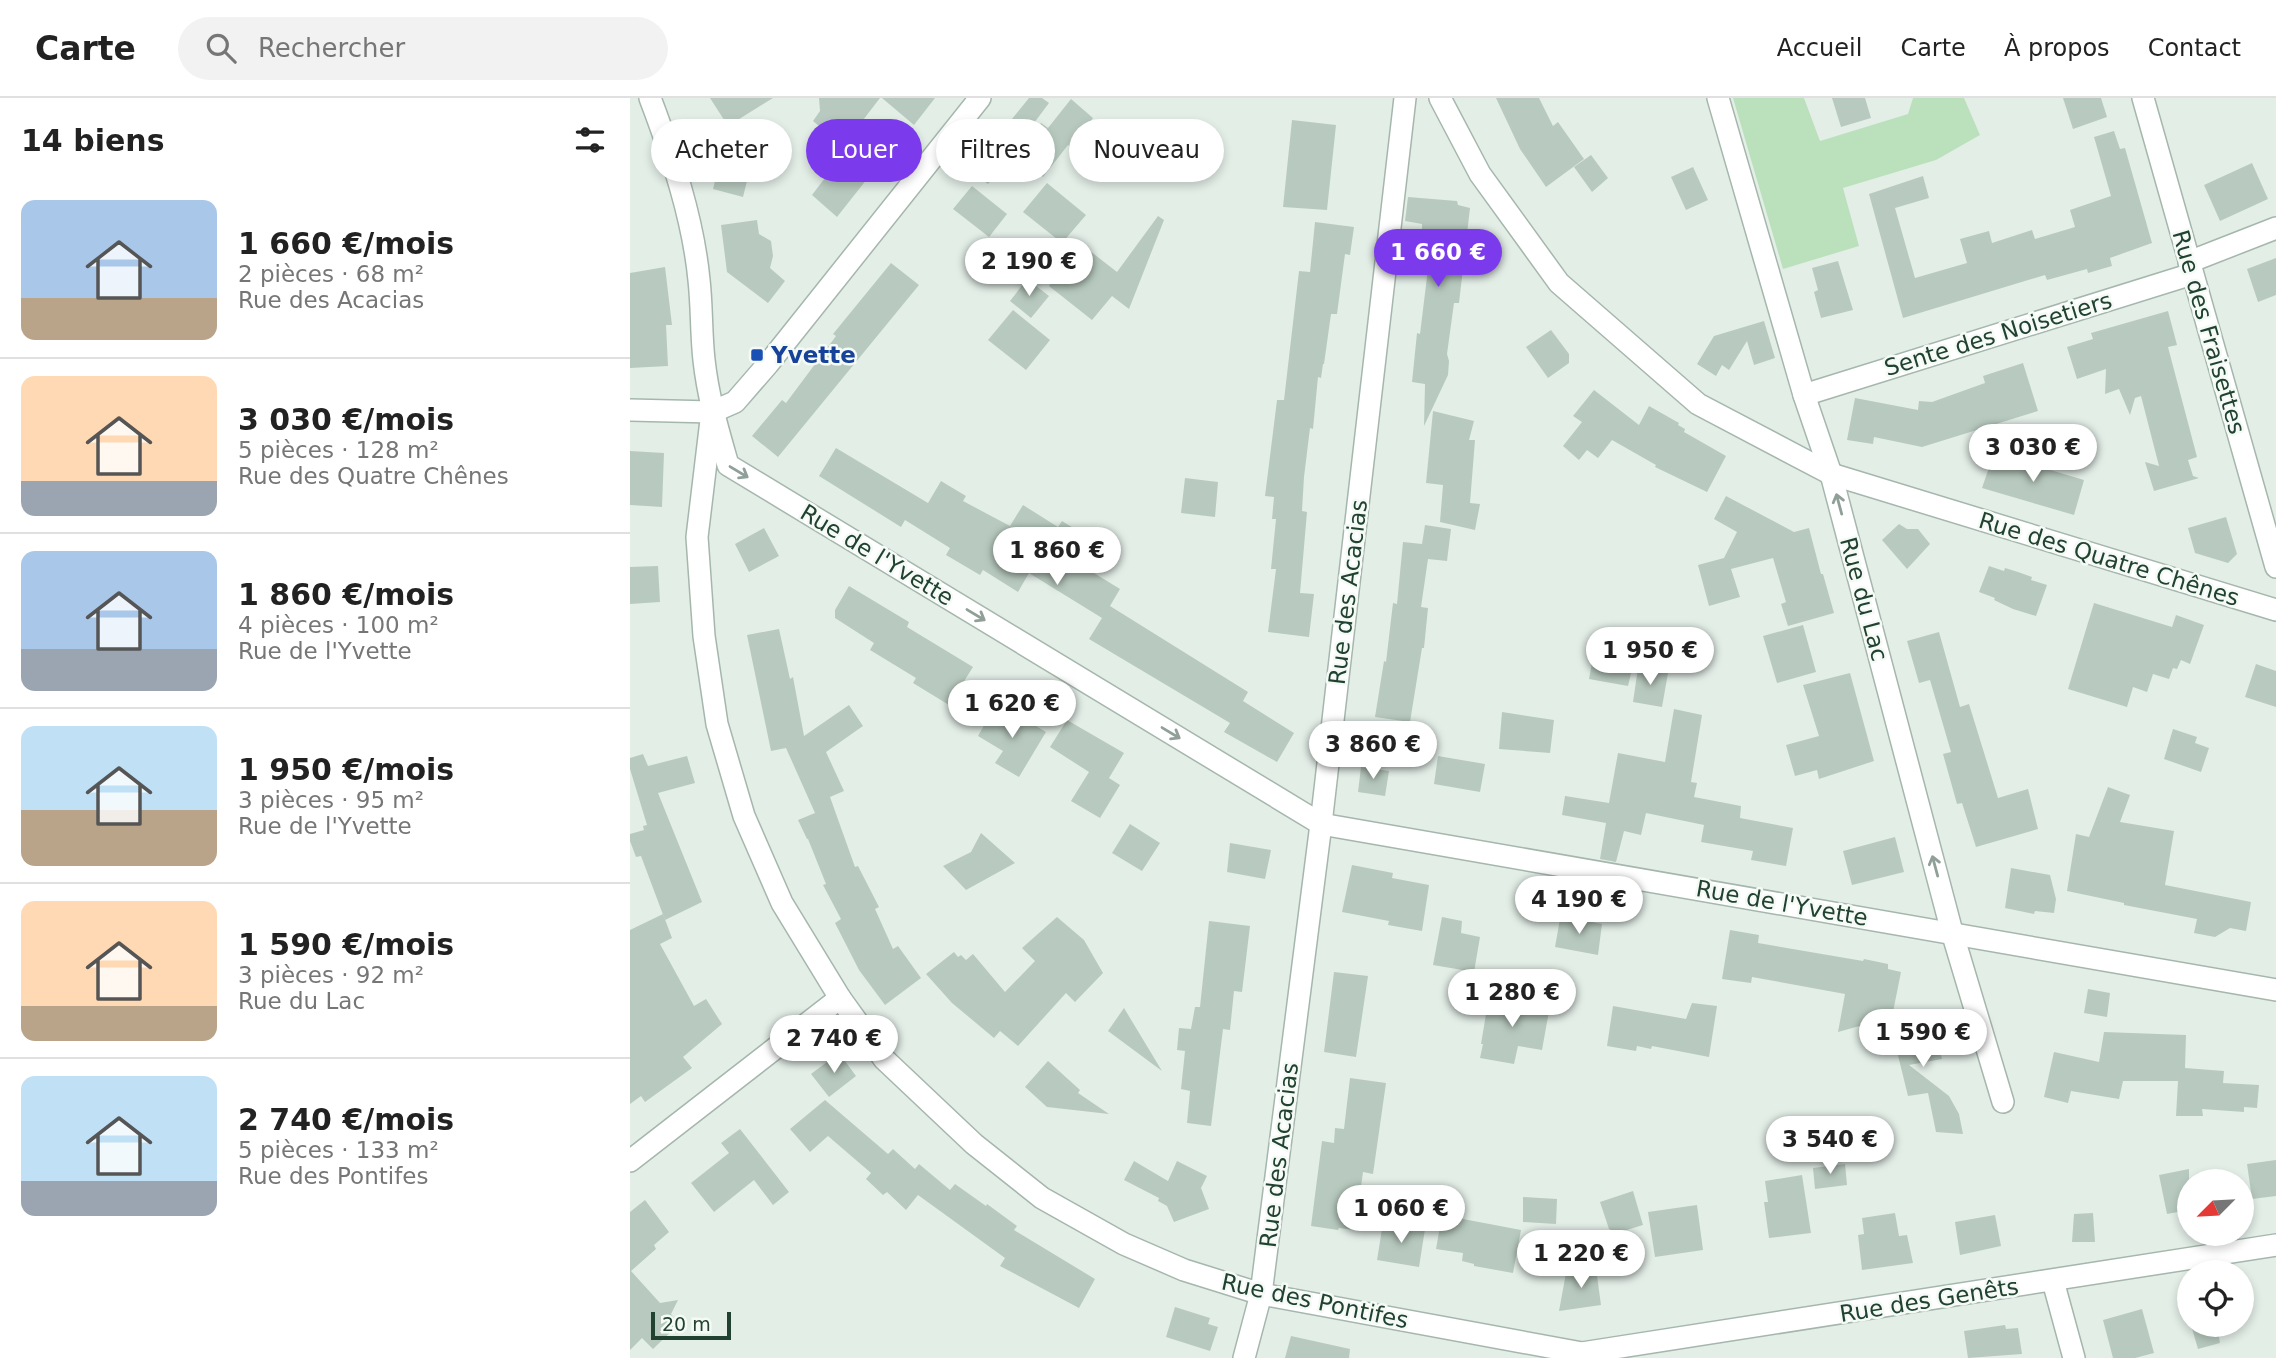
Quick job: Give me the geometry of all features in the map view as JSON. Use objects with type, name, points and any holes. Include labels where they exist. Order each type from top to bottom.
[{"type":"street","points":[[650,98],[675,169],[691,231],[699,279],[704,360],[712,412]]},
{"type":"street","points":[[630,410],[712,412],[735,402],[981,98]]},
{"type":"street","name":"Rue des Acacias","points":[[1244,1358],[1261,1294],[1321,824],[1405,98]]},
{"type":"street","name":"Rue des Quatre Chênes","points":[[1440,98],[1480,174],[1559,283],[1698,404],[1831,474],[2276,610]]},
{"type":"street","name":"Rue du Lac","points":[[1718,98],[1804,395],[1831,474],[1952,932],[2003,1102]]},
{"type":"street","name":"Rue des Fraisettes","points":[[2143,98],[2276,567]]},
{"type":"street","name":"Sente des Noisetiers","points":[[1804,395],[2190,268],[2276,228]]},
{"type":"street","name":"Rue de l'Yvette","points":[[712,412],[728,465],[1321,824],[2276,990]]},
{"type":"street","name":"Rue des Pontifes","points":[[712,412],[697,537],[704,636],[716,724],[744,816],[782,903],[840,998],[884,1059],[974,1144],[1042,1198],[1124,1244],[1184,1270],[1261,1294],[1583,1356]]},
{"type":"street","points":[[630,1161],[840,998]]},
{"type":"street","name":"Rue des Genêts","points":[[1583,1356],[2276,1245]]},
{"type":"street","points":[[2053,1281],[2074,1358]]},
{"type":"green space","points":[[1733,98],[1804,98],[1820,141],[1908,114],[1913,98],[1964,98],[1980,135],[1936,160],[1843,188],[1859,246],[1783,269]]},
{"type":"building","points":[[710,98],[773,98],[739,119],[724,119]]},
{"type":"building","points":[[819,98],[880,98],[864,119],[814,119],[820,111]]},
{"type":"building","points":[[882,98],[935,98],[919,119],[907,119]]},
{"type":"building","points":[[1029,98],[1042,98],[1049,103],[1037,119],[1012,119]]},
{"type":"building","points":[[1496,98],[1539,98],[1553,126],[1558,122],[1584,159],[1546,187],[1520,149]]},
{"type":"building","points":[[1832,98],[1865,98],[1871,118],[1841,127]]},
{"type":"building","points":[[2063,98],[2101,98],[2107,117],[2073,129]]},
{"type":"building","points":[[1071,99],[1093,118],[1069,119],[1068,145],[1055,162],[1055,119]]},
{"type":"building","points":[[1292,120],[1336,125],[1327,210],[1283,207]]},
{"type":"building","points":[[2114,131],[2120,149],[2125,148],[2152,243],[2110,258],[2112,266],[2088,273],[2087,269],[2047,280],[2045,275],[1903,318],[1869,194],[1923,176],[1929,198],[1895,208],[1915,278],[1967,263],[1960,239],[1989,231],[1992,243],[2032,230],[2035,239],[2075,227],[2070,210],[2111,196],[2094,137]]},
{"type":"building","points":[[1591,155],[1608,178],[1592,192],[1574,167]]},
{"type":"building","points":[[2252,163],[2268,199],[2220,221],[2204,185]]},
{"type":"building","points":[[1693,167],[1708,200],[1686,210],[1671,177]]},
{"type":"building","points":[[715,182],[747,182],[743,197],[713,189]]},
{"type":"building","points":[[822,182],[865,182],[837,217],[812,195]]},
{"type":"building","points":[[1047,183],[1086,215],[1062,243],[1023,212]]},
{"type":"building","points":[[972,186],[1007,214],[989,237],[953,209]]},
{"type":"building","points":[[1408,197],[1457,201],[1458,205],[1470,208],[1459,303],[1454,303],[1447,354],[1448,375],[1424,426],[1425,384],[1412,382],[1432,236],[1422,235],[1422,224],[1405,221]]},
{"type":"building","points":[[1158,216],[1164,220],[1129,309],[1112,296],[1092,320],[1049,286],[1081,244],[1117,272]]},
{"type":"building","points":[[757,220],[759,234],[771,241],[773,256],[770,268],[785,281],[768,303],[727,272],[721,225]]},
{"type":"building","points":[[1315,222],[1354,227],[1350,255],[1345,254],[1337,314],[1331,314],[1324,364],[1321,378],[1318,377],[1313,429],[1310,428],[1304,477],[1302,511],[1307,512],[1300,593],[1314,594],[1309,637],[1268,632],[1276,569],[1271,569],[1276,519],[1272,519],[1274,497],[1265,496],[1277,400],[1284,400],[1299,271],[1310,272]]},
{"type":"building","points":[[2276,258],[2276,295],[2258,302],[2247,269]]},
{"type":"building","points":[[1838,261],[1853,310],[1821,318],[1814,292],[1818,290],[1812,268]]},
{"type":"building","points":[[891,263],[919,285],[778,457],[752,436],[782,400],[786,403],[836,336],[833,334]]},
{"type":"building","points":[[665,267],[672,325],[666,325],[668,366],[630,368],[630,273]]},
{"type":"building","points":[[1027,279],[1049,296],[1031,318],[1010,301]]},
{"type":"building","points":[[1013,310],[1050,340],[1026,370],[988,340]]},
{"type":"building","points":[[2168,311],[2177,345],[2168,347],[2197,457],[2188,460],[2193,476],[2199,478],[2154,491],[2145,462],[2159,466],[2141,396],[2135,398],[2130,415],[2119,389],[2105,394],[2106,369],[2077,379],[2067,347],[2093,339],[2091,333]]},
{"type":"building","points":[[1764,321],[1775,358],[1754,365],[1747,341],[1729,370],[1722,365],[1716,376],[1697,364],[1714,336]]},
{"type":"building","points":[[1551,330],[1569,354],[1569,363],[1548,378],[1526,347]]},
{"type":"building","points":[[2023,363],[2038,411],[1922,447],[1874,437],[1873,444],[1847,440],[1855,398],[1918,410],[1919,401],[1932,402],[1985,383],[1983,376]]},
{"type":"building","points":[[1594,390],[1639,425],[1649,406],[1679,423],[1678,425],[1685,429],[1684,432],[1726,456],[1707,492],[1655,467],[1656,465],[1612,440],[1598,458],[1587,450],[1579,460],[1563,446],[1582,422],[1573,416]]},
{"type":"building","points":[[1433,411],[1474,421],[1469,440],[1475,440],[1470,503],[1480,504],[1475,530],[1440,522],[1443,485],[1426,483]]},
{"type":"building","points":[[836,448],[928,503],[941,481],[966,496],[963,501],[1010,526],[1023,505],[1058,527],[1062,521],[1096,542],[1081,565],[1120,589],[1110,606],[1248,692],[1243,701],[1294,733],[1277,762],[1224,732],[1230,723],[1089,639],[1102,618],[1029,573],[1018,592],[983,570],[980,575],[946,555],[950,548],[905,520],[901,527],[819,476]]},
{"type":"building","points":[[630,451],[664,453],[662,507],[630,505]]},
{"type":"building","points":[[1994,453],[2084,480],[2074,515],[1982,488]]},
{"type":"building","points":[[1185,478],[1218,482],[1215,517],[1181,513]]},
{"type":"building","points":[[1726,496],[1794,532],[1809,528],[1834,613],[1788,626],[1781,604],[1786,602],[1773,558],[1731,569],[1740,597],[1709,606],[1698,565],[1724,558],[1737,532],[1714,519]]},
{"type":"building","points":[[2226,517],[2237,554],[2228,563],[2195,553],[2188,528]]},
{"type":"building","points":[[1899,524],[1907,529],[1918,529],[1930,544],[1907,569],[1882,540]]},
{"type":"building","points":[[1425,525],[1451,529],[1447,561],[1428,559],[1421,607],[1428,608],[1424,648],[1410,722],[1375,717],[1384,661],[1386,662],[1393,603],[1397,604],[1403,542],[1422,544]]},
{"type":"building","points":[[764,528],[779,556],[749,572],[735,544]]},
{"type":"building","points":[[658,566],[660,602],[630,604],[630,567]]},
{"type":"building","points":[[1989,566],[2018,572],[2047,585],[2036,616],[2013,609],[1979,592]]},
{"type":"building","points":[[849,586],[909,622],[907,627],[973,667],[949,705],[913,683],[916,678],[870,650],[874,643],[835,618],[835,610]]},
{"type":"building","points":[[2094,603],[2172,627],[2176,615],[2204,625],[2190,664],[2181,660],[2177,669],[2173,668],[2169,679],[2153,674],[2147,692],[2133,687],[2127,707],[2068,689]]},
{"type":"building","points":[[1803,625],[1816,672],[1777,683],[1763,636]]},
{"type":"building","points":[[779,629],[790,679],[793,677],[804,736],[849,705],[863,726],[826,752],[844,791],[830,797],[855,867],[858,866],[879,907],[875,909],[893,949],[898,946],[921,978],[885,1005],[859,970],[835,923],[841,919],[823,885],[826,884],[798,820],[815,813],[786,748],[771,751],[747,635]]},
{"type":"building","points":[[1939,632],[1960,707],[1969,704],[1998,798],[2028,789],[2038,829],[1976,847],[1962,803],[1957,804],[1943,754],[1951,752],[1930,680],[1919,683],[1907,641]]},
{"type":"building","points":[[1594,652],[1634,661],[1628,686],[1589,679]]},
{"type":"building","points":[[2256,664],[2276,671],[2276,707],[2245,697]]},
{"type":"building","points":[[1638,668],[1668,673],[1662,707],[1633,702]]},
{"type":"building","points":[[1850,673],[1874,761],[1819,779],[1817,770],[1795,776],[1786,745],[1819,736],[1803,685]]},
{"type":"building","points":[[995,706],[1046,732],[1019,777],[995,763],[1003,751],[978,736]]},
{"type":"building","points":[[1674,709],[1702,715],[1691,782],[1697,783],[1694,797],[1741,806],[1740,818],[1793,828],[1786,866],[1751,860],[1753,851],[1701,842],[1704,825],[1646,813],[1641,835],[1624,831],[1616,862],[1600,859],[1606,823],[1562,815],[1565,796],[1609,803],[1618,753],[1665,762]]},
{"type":"building","points":[[1502,712],[1554,720],[1550,753],[1499,749]]},
{"type":"building","points":[[1067,720],[1124,753],[1109,778],[1120,785],[1100,818],[1071,801],[1089,772],[1050,747]]},
{"type":"building","points":[[2173,729],[2197,737],[2195,743],[2209,748],[2201,772],[2164,759]]},
{"type":"building","points":[[643,754],[648,766],[687,756],[695,783],[658,793],[702,902],[665,920],[641,856],[636,857],[630,841],[630,834],[644,830],[643,826],[647,825],[630,769],[630,758]]},
{"type":"building","points":[[1438,756],[1485,764],[1480,792],[1434,784]]},
{"type":"building","points":[[1361,767],[1389,771],[1385,796],[1358,792]]},
{"type":"building","points":[[2108,787],[2130,795],[2120,822],[2174,831],[2165,885],[2251,902],[2246,931],[2230,928],[2215,937],[2194,933],[2197,919],[2067,891],[2076,834],[2089,837]]},
{"type":"building","points":[[1130,824],[1160,843],[1142,871],[1112,853]]},
{"type":"building","points":[[981,833],[1015,863],[966,890],[943,866],[971,852]]},
{"type":"building","points":[[1895,837],[1904,872],[1852,885],[1843,851]]},
{"type":"building","points":[[1230,843],[1271,850],[1265,879],[1227,872]]},
{"type":"building","points":[[1352,865],[1393,873],[1392,878],[1429,885],[1422,931],[1388,925],[1389,921],[1342,912]]},
{"type":"building","points":[[2011,868],[2050,875],[2056,899],[2054,913],[2035,911],[2034,914],[2005,908]]},
{"type":"building","points":[[663,914],[672,938],[660,944],[694,1006],[706,999],[722,1024],[683,1057],[692,1068],[645,1102],[641,1096],[630,1104],[630,930]]},
{"type":"building","points":[[1057,917],[1084,940],[1103,973],[1075,1002],[1066,993],[1018,1046],[1000,1031],[994,1038],[952,1003],[926,974],[954,952],[966,960],[973,954],[1005,992],[1035,961],[1022,948]]},
{"type":"building","points":[[1442,917],[1462,921],[1461,933],[1480,937],[1474,972],[1433,965]]},
{"type":"building","points":[[1572,918],[1602,924],[1598,955],[1555,947],[1560,919],[1571,921]]},
{"type":"building","points":[[1209,921],[1250,926],[1242,992],[1234,991],[1230,1030],[1223,1029],[1211,1126],[1187,1123],[1190,1091],[1181,1089],[1185,1051],[1177,1050],[1179,1028],[1191,1029],[1195,1007],[1200,1007]]},
{"type":"building","points":[[1730,930],[1759,935],[1758,943],[1888,964],[1888,969],[1901,972],[1892,1017],[1838,1032],[1845,994],[1752,977],[1751,983],[1722,979]]},
{"type":"building","points":[[1334,972],[1368,976],[1356,1057],[1324,1052]]},
{"type":"building","points":[[2088,989],[2110,993],[2107,1017],[2084,1013]]},
{"type":"building","points":[[1489,996],[1528,1003],[1527,1007],[1549,1011],[1542,1050],[1518,1046],[1514,1064],[1480,1058]]},
{"type":"building","points":[[1692,1003],[1717,1006],[1709,1057],[1652,1046],[1651,1049],[1637,1046],[1636,1051],[1607,1046],[1613,1006],[1686,1019]]},
{"type":"building","points":[[1124,1008],[1162,1071],[1108,1031]]},
{"type":"building","points":[[1918,1012],[1924,1031],[1934,1028],[1942,1059],[1909,1065],[1949,1096],[1959,1114],[1963,1134],[1936,1132],[1928,1093],[1908,1096],[1889,1019]]},
{"type":"building","points":[[2104,1032],[2186,1035],[2185,1068],[2224,1071],[2223,1083],[2259,1085],[2257,1108],[2244,1107],[2244,1112],[2202,1109],[2203,1116],[2176,1116],[2178,1081],[2123,1081],[2119,1099],[2071,1091],[2068,1103],[2044,1097],[2054,1052],[2099,1062]]},
{"type":"building","points":[[839,1053],[856,1076],[829,1097],[811,1074]]},
{"type":"building","points":[[1048,1061],[1080,1090],[1078,1093],[1109,1114],[1047,1107],[1025,1087]]},
{"type":"building","points":[[1350,1078],[1386,1083],[1373,1174],[1363,1172],[1355,1230],[1311,1226],[1322,1141],[1334,1143],[1335,1128],[1344,1129]]},
{"type":"building","points":[[825,1100],[888,1154],[893,1149],[915,1169],[919,1164],[950,1190],[955,1184],[1017,1226],[1014,1230],[1095,1279],[1079,1308],[1000,1266],[1005,1258],[918,1195],[906,1210],[887,1192],[883,1195],[866,1179],[871,1173],[828,1136],[810,1152],[790,1129]]},
{"type":"building","points":[[740,1129],[789,1192],[773,1205],[754,1180],[714,1212],[691,1183],[729,1153],[721,1143]]},
{"type":"building","points":[[2276,1160],[2276,1196],[2254,1199],[2254,1169],[2248,1169],[2247,1164]]},
{"type":"building","points":[[1134,1161],[1168,1181],[1177,1161],[1207,1176],[1201,1188],[1209,1209],[1174,1222],[1167,1206],[1158,1201],[1159,1198],[1124,1180]]},
{"type":"building","points":[[1845,1164],[1847,1185],[1815,1189],[1813,1168]]},
{"type":"building","points":[[2177,1171],[2177,1212],[2167,1214],[2159,1175]]},
{"type":"building","points":[[1802,1175],[1811,1233],[1769,1238],[1764,1202],[1768,1202],[1765,1181]]},
{"type":"building","points":[[1633,1191],[1643,1225],[1617,1233],[1609,1229],[1600,1202]]},
{"type":"building","points":[[1523,1197],[1557,1199],[1556,1224],[1523,1222]]},
{"type":"building","points":[[645,1200],[669,1232],[654,1245],[656,1249],[631,1271],[660,1303],[678,1300],[671,1314],[679,1324],[653,1349],[642,1338],[630,1350],[630,1212]]},
{"type":"building","points":[[1697,1205],[1703,1250],[1655,1257],[1648,1212]]},
{"type":"building","points":[[1895,1213],[1899,1236],[1907,1235],[1913,1263],[1862,1270],[1858,1235],[1864,1234],[1862,1218]]},
{"type":"building","points":[[2093,1213],[2095,1242],[2072,1242],[2074,1214]]},
{"type":"building","points":[[1442,1215],[1521,1230],[1513,1273],[1474,1266],[1462,1261],[1463,1253],[1436,1249]]},
{"type":"building","points":[[1995,1215],[2001,1246],[1960,1255],[1955,1222]]},
{"type":"building","points":[[1383,1223],[1425,1229],[1419,1267],[1377,1260]]},
{"type":"building","points":[[1596,1268],[1601,1305],[1559,1311],[1566,1273]]},
{"type":"building","points":[[1175,1307],[1210,1318],[1208,1324],[1218,1327],[1210,1351],[1166,1337]]},
{"type":"building","points":[[2142,1309],[2154,1353],[2135,1358],[2113,1358],[2103,1320]]},
{"type":"building","points":[[2005,1325],[2006,1329],[2018,1328],[2022,1354],[1968,1358],[1964,1331]]},
{"type":"building","points":[[1291,1336],[1350,1349],[1349,1358],[1285,1358]]},
{"type":"building","points":[[2194,1337],[2219,1337],[2220,1343],[2198,1349]]},
{"type":"place","name":"Yvette","points":[[757,355]]}]
